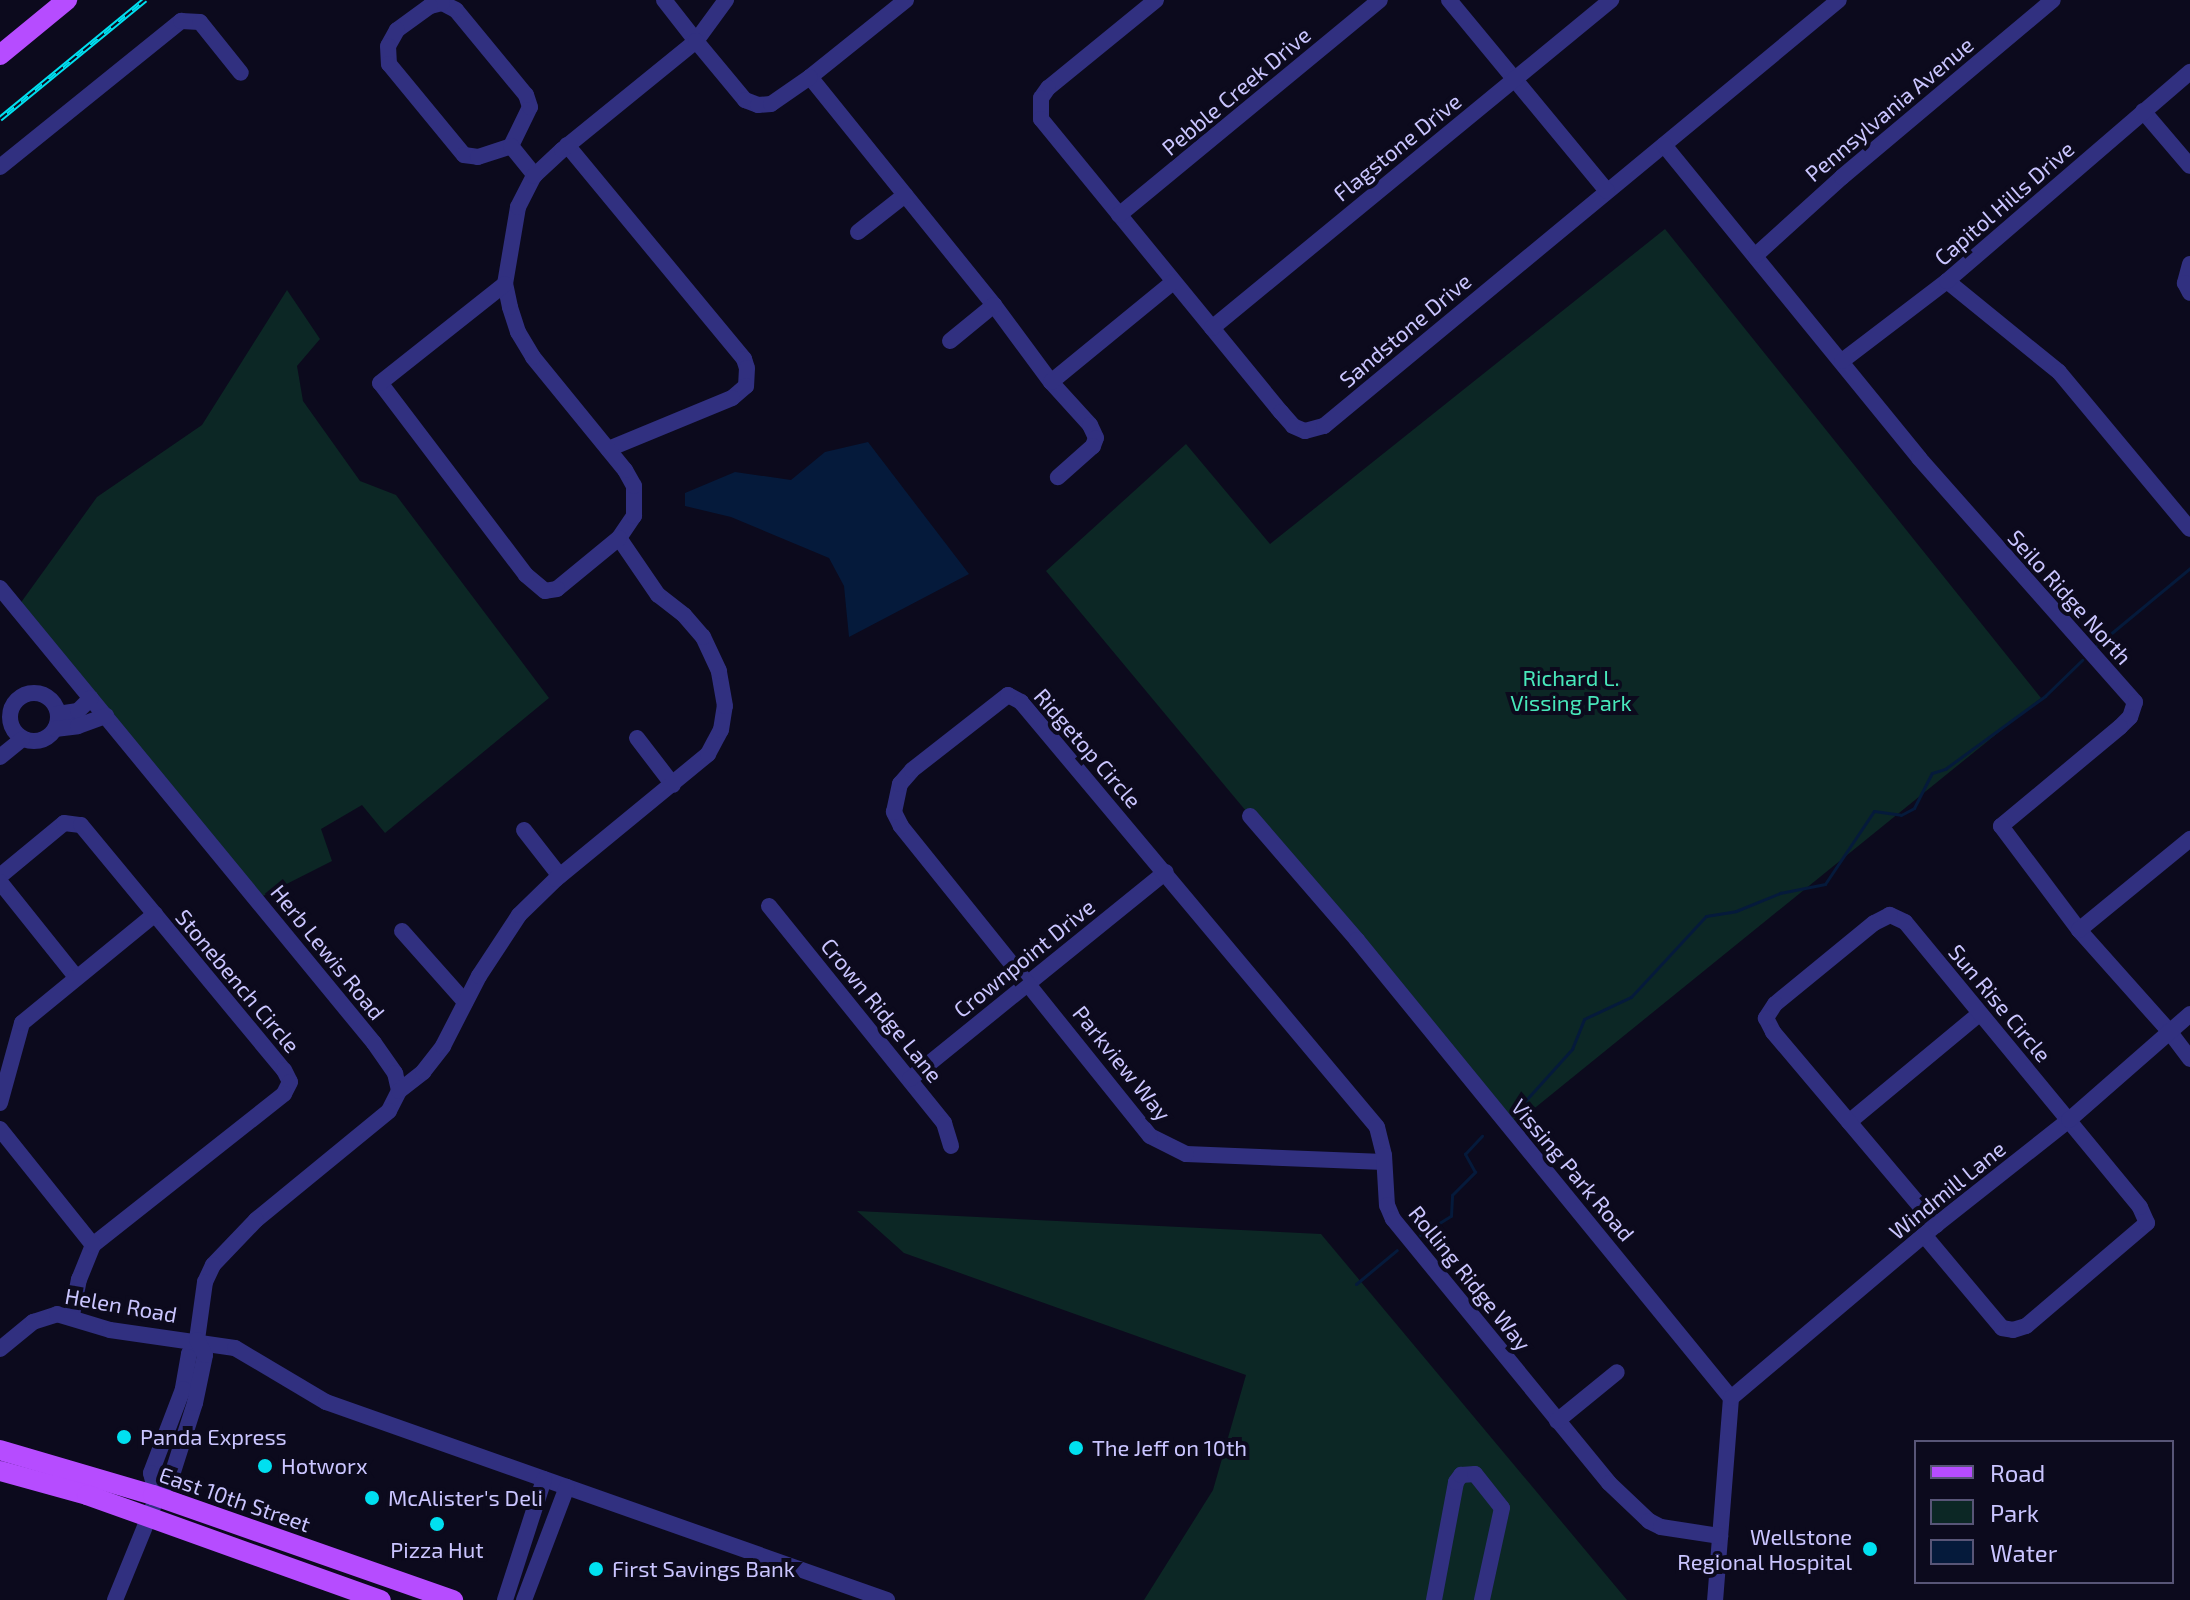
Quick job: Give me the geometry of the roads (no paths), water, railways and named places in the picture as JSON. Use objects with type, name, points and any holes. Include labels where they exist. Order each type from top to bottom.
[{"type":"main road","points":[[0,55],[67,0]]},
{"type":"main road","name":"East 10th Street","points":[[0,1450],[157,1497],[453,1600]]},
{"type":"main road","name":"East 10th Street","points":[[0,1471],[53,1484],[149,1516],[381,1600]]},
{"type":"street","points":[[664,0],[745,100],[758,105],[771,104],[810,77],[906,0]]},
{"type":"street","points":[[505,284],[380,383],[526,575],[545,591],[557,589],[619,538],[634,516],[634,486],[533,357],[518,332],[505,284],[518,207],[535,176],[567,145],[696,41],[726,0]]},
{"type":"street","name":"Sandstone Drive","points":[[1156,0],[1048,88],[1041,98],[1039,109],[1046,127],[1293,426],[1315,430],[1839,0]]},
{"type":"street","name":"Pebble Creek Drive","points":[[1119,215],[1380,0]]},
{"type":"street","points":[[1449,0],[1607,191]]},
{"type":"street","name":"Flagstone Drive","points":[[1212,328],[1611,0]]},
{"type":"street","name":"Pennsylvania Avenue","points":[[1756,255],[1832,185],[2053,0]]},
{"type":"street","points":[[442,3],[456,10],[526,95],[530,107],[511,146],[478,157],[464,155],[389,64],[388,46],[397,30],[430,6],[442,3]]},
{"type":"street","points":[[0,167],[181,21],[200,22],[241,73]]},
{"type":"street","name":"Capitol Hills Drive","points":[[1842,361],[1947,281],[2190,72]]},
{"type":"street","points":[[810,77],[994,305],[1051,382],[1090,425],[1096,438],[1093,446],[1058,477]]},
{"type":"street","points":[[2143,111],[2190,166]]},
{"type":"street","points":[[567,145],[744,359],[747,368],[746,386],[732,398],[608,449]]},
{"type":"street","name":"Seilo Ridge North","points":[[1664,145],[1919,458],[2135,702],[2130,717],[2120,727],[2001,826],[2079,930],[2190,1059]]},
{"type":"street","points":[[511,146],[535,176]]},
{"type":"street","points":[[858,232],[905,195]]},
{"type":"street","points":[[2190,264],[2185,283],[2190,293]]},
{"type":"street","points":[[1947,281],[2059,372],[2190,529]]},
{"type":"street","points":[[1051,382],[1173,282]]},
{"type":"street","points":[[950,341],[994,305]]},
{"type":"street","points":[[115,1600],[157,1497],[151,1473],[183,1389],[189,1354],[197,1340],[205,1282],[213,1265],[256,1220],[389,1111],[399,1091],[423,1072],[443,1046],[465,1002],[519,915],[560,876],[708,754],[721,730],[725,706],[719,671],[703,637],[684,615],[658,595],[619,538]]},
{"type":"street","name":"Herb Lewis Road","points":[[0,588],[374,1043],[395,1073],[399,1091]]},
{"type":"street","points":[[22,739],[10,721],[6,703],[24,695],[40,693],[53,702],[56,722]]},
{"type":"street","name":"Ridgetop Circle","points":[[1029,983],[901,826],[894,812],[896,795],[912,770],[1008,695],[1021,702],[1166,872]]},
{"type":"street","points":[[0,757],[22,739],[39,741],[56,722],[78,711],[91,698]]},
{"type":"street","points":[[56,722],[78,726],[106,716]]},
{"type":"street","points":[[637,738],[673,785]]},
{"type":"street","name":"Vissing Park Road","points":[[1250,816],[1357,940],[1731,1398]]},
{"type":"street","name":"Stonebench Circle","points":[[0,879],[59,827],[75,822],[155,914],[284,1070],[290,1082],[284,1094],[93,1245]]},
{"type":"street","points":[[524,830],[560,876]]},
{"type":"street","points":[[2079,930],[2190,839]]},
{"type":"street","name":"Crownpoint Drive","points":[[910,1079],[1166,872]]},
{"type":"street","name":"Rolling Ridge Way","points":[[1166,872],[1377,1127],[1384,1162],[1387,1205],[1393,1219],[1557,1421],[1609,1483],[1649,1521],[1673,1531],[1720,1536]]},
{"type":"street","points":[[0,879],[76,977]]},
{"type":"street","name":"Crown Ridge Lane","points":[[769,906],[944,1123],[951,1146]]},
{"type":"street","points":[[0,1103],[22,1023],[155,914]]},
{"type":"street","name":"Sun Rise Circle","points":[[1890,915],[1905,922],[2069,1120],[2140,1207],[2147,1223],[2026,1326],[2013,1330],[2002,1328],[1849,1122],[1773,1032],[1766,1018],[1775,1004],[1874,923],[1890,915]]},
{"type":"street","points":[[402,931],[465,1002]]},
{"type":"street","name":"Parkview Way","points":[[1029,983],[1150,1136],[1186,1154],[1384,1162]]},
{"type":"street","points":[[1849,1122],[1979,1014]]},
{"type":"street","name":"Windmill Lane","points":[[1731,1398],[1930,1230],[2069,1120],[2190,1014]]},
{"type":"street","points":[[0,1129],[93,1245],[79,1279],[72,1316]]},
{"type":"street","name":"Helen Road","points":[[0,1349],[33,1322],[57,1314],[72,1316],[110,1330],[197,1340],[235,1348],[326,1402],[887,1600]]},
{"type":"street","points":[[1557,1421],[1617,1372]]},
{"type":"street","points":[[1715,1600],[1731,1398]]},
{"type":"street","points":[[1434,1600],[1456,1482],[1461,1475],[1475,1474],[1502,1508],[1482,1600]]},
{"type":"street","points":[[505,1600],[544,1479]]},
{"type":"street","points":[[524,1600],[567,1487]]},
{"type":"water","points":[[868,442],[969,574],[849,637],[844,586],[829,558],[731,517],[685,506],[685,493],[735,472],[791,480],[825,452]]},
{"type":"waterway","points":[[2097,645],[2190,568]]},
{"type":"waterway","points":[[1516,1111],[1572,1049],[1584,1019],[1631,997],[1706,916],[1736,911],[1780,893],[1825,884],[1874,811],[1901,815],[1914,808],[1932,773],[1945,769],[2045,696],[2082,660]]},
{"type":"waterway","points":[[1420,1235],[1451,1216],[1452,1195],[1475,1172],[1465,1154],[1482,1136]]},
{"type":"waterway","points":[[1356,1284],[1397,1250]]},
{"type":"railway","points":[[0,119],[145,0]]},
{"type":"place","name":"Panda Express","points":[[124,1437]]},
{"type":"place","name":"The Jeff on 10th","points":[[1076,1448]]},
{"type":"place","name":"Hotworx","points":[[265,1466]]},
{"type":"place","name":"McAlister's Deli","points":[[372,1498]]},
{"type":"place","name":"Pizza Hut","points":[[437,1524]]},
{"type":"place","name":"Wellstone Regional Hospital","points":[[1870,1549]]},
{"type":"place","name":"First Savings Bank","points":[[596,1569]]},
{"type":"park label","name":"Richard L. Vissing Park","points":[[1571,690]]}]
